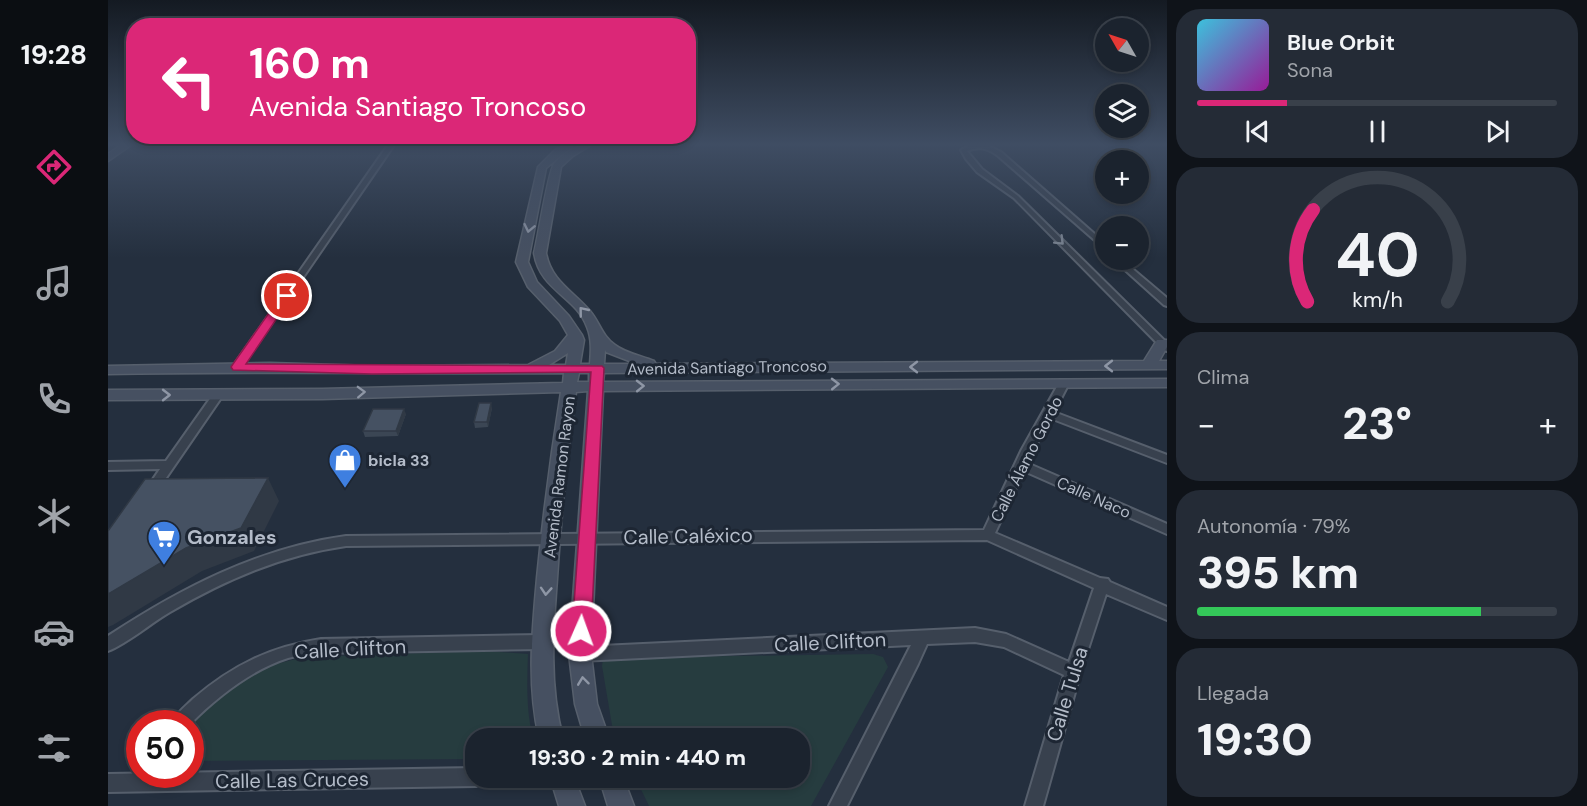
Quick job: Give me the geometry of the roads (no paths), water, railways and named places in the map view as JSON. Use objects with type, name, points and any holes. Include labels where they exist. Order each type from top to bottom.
[{"type":"main road","points":[[531,369],[560,354],[575,335],[566,318],[525,276],[522,262],[539,183]]},
{"type":"main road","name":"Avenida Ramon Rayon","points":[[554,183],[540,261],[547,278],[580,307],[588,317],[596,335],[598,378],[580,654],[586,704],[594,728]]},
{"type":"main road","name":"Avenida Ramon Rayon","points":[[548,728],[542,642],[550,538],[577,340],[575,335]]},
{"type":"main road","points":[[596,335],[620,354],[663,368]]},
{"type":"main road","points":[[1147,366],[1164,345]]},
{"type":"main road","name":"Avenida Santiago Troncoso","points":[[598,378],[663,368],[1167,365]]},
{"type":"main road","name":"Avenida Santiago Troncoso","points":[[108,370],[237,367],[372,370],[531,369],[571,378]]},
{"type":"main road","name":"Avenida Santiago Troncoso","points":[[108,395],[218,395],[571,378],[1167,383]]},
{"type":"main road","points":[[566,788],[572,806]]},
{"type":"main road","points":[[615,788],[621,806]]},
{"type":"street","points":[[237,367],[365,183]]},
{"type":"street","points":[[996,183],[1016,197],[1164,345]]},
{"type":"street","points":[[1032,183],[1095,238]]},
{"type":"street","points":[[1129,270],[1167,303]]},
{"type":"street","name":"Calle Álamo Gordo","points":[[988,535],[1037,430],[1049,414],[1064,383]]},
{"type":"street","points":[[144,502],[218,395]]},
{"type":"street","points":[[1049,414],[1167,459]]},
{"type":"street","points":[[108,466],[168,465]]},
{"type":"street","name":"Calle Naco","points":[[1021,465],[1167,529]]},
{"type":"street","name":"Calle Caléxico","points":[[108,644],[163,607],[220,577],[281,554],[338,541],[988,535],[1167,614]]},
{"type":"street","name":"Calle Tulsa","points":[[1034,806],[1073,671],[1102,584]]},
{"type":"street","name":"Calle Clifton","points":[[580,654],[963,635],[1006,641],[1073,671]]},
{"type":"street","points":[[838,806],[922,637]]},
{"type":"street","name":"Calle Clifton","points":[[193,710],[242,673],[285,652],[321,646],[542,642]]},
{"type":"street","name":"Calle Las Cruces","points":[[204,778],[465,777]]},
{"type":"street","name":"Calle Las Cruces","points":[[108,783],[126,780]]},
{"type":"place","name":"bicla 33","points":[[345,489]]},
{"type":"place","name":"Gonzales","points":[[164,566]]}]
